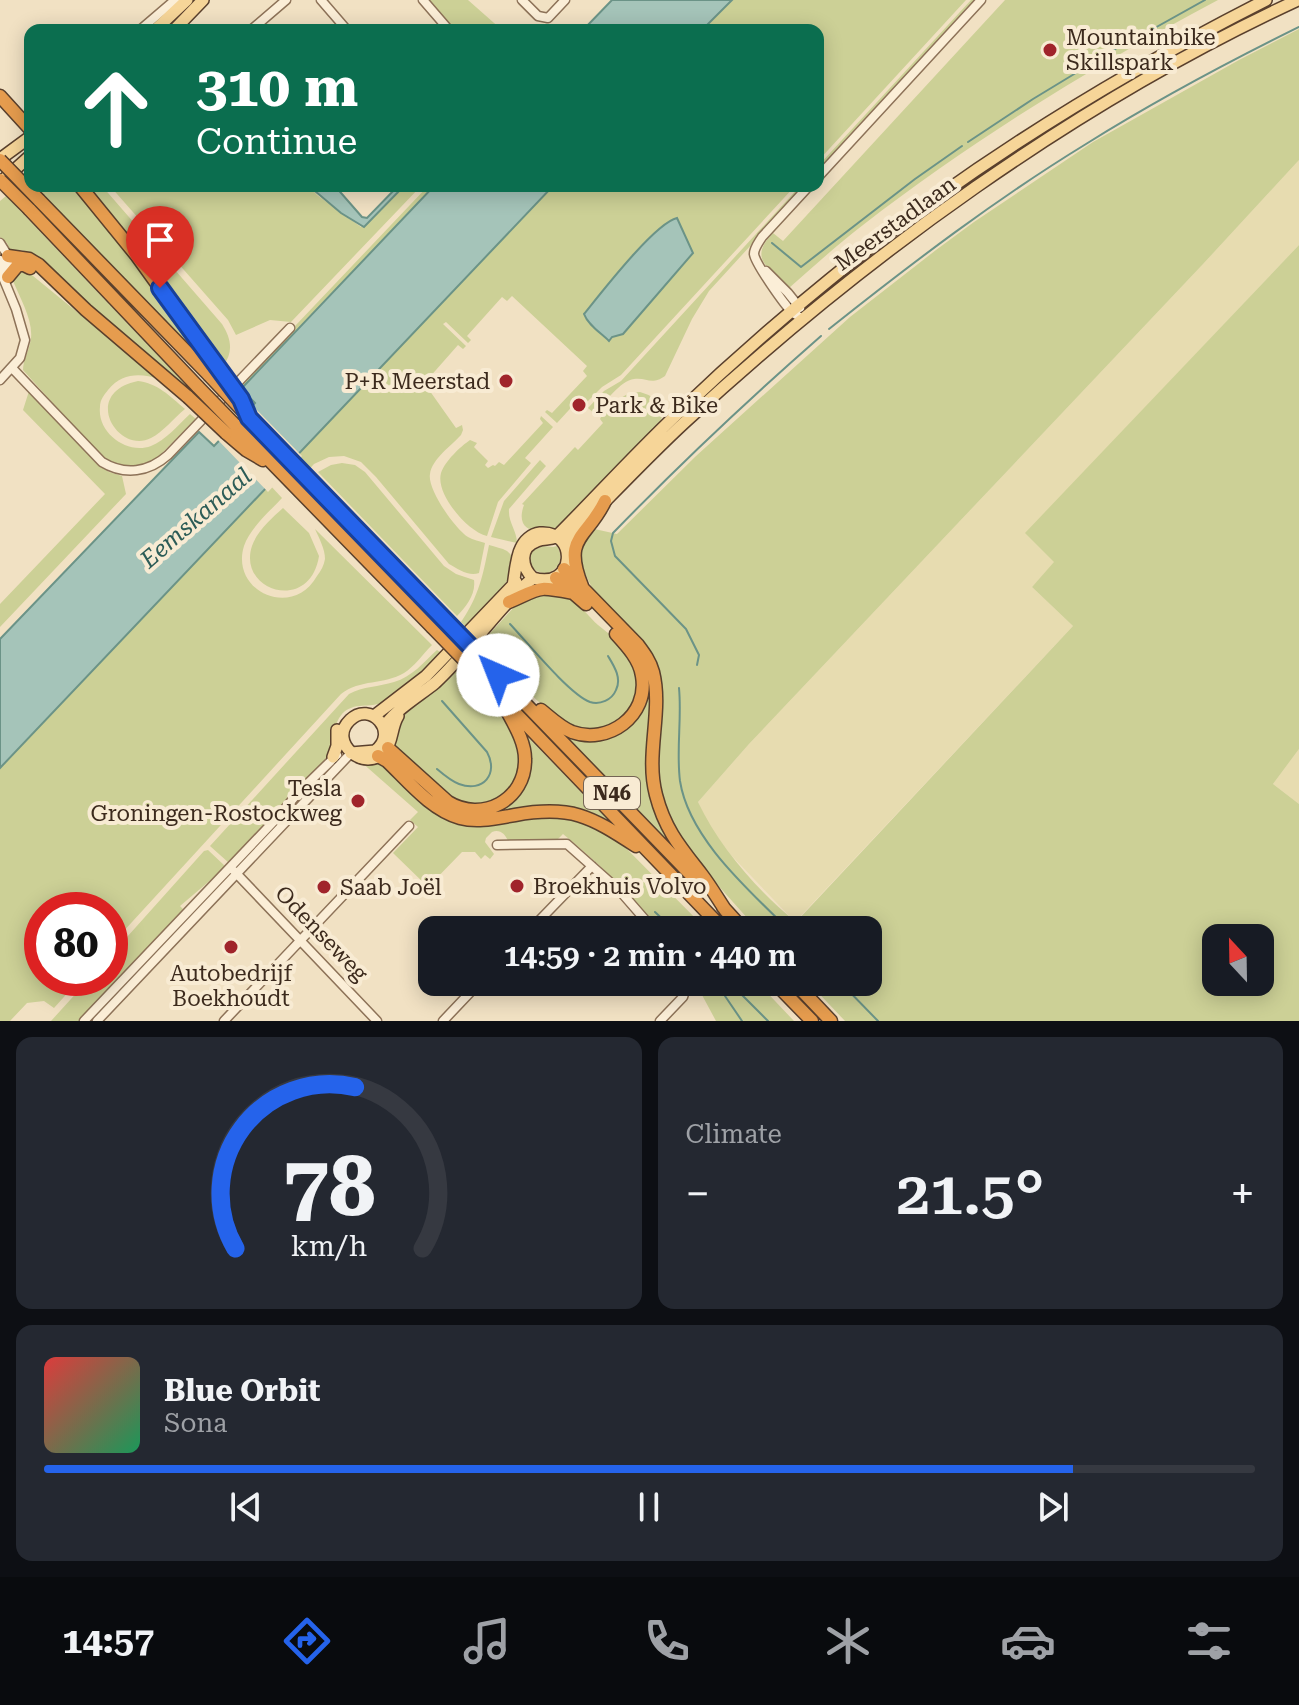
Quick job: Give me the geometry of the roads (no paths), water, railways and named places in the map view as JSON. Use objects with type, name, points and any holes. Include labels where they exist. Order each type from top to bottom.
[{"type":"highway","points":[[0,96],[24,122]]},
{"type":"highway","name":"N46","points":[[0,160],[24,185]]},
{"type":"highway","name":"N46","points":[[0,181],[711,916]]},
{"type":"highway","name":"N46","points":[[31,192],[241,399],[249,418],[731,916]]},
{"type":"highway","name":"N46","points":[[85,192],[137,256],[213,371]]},
{"type":"highway","name":"N46","points":[[3,257],[29,259],[39,265],[246,450],[276,467]]},
{"type":"highway","name":"N46","points":[[8,283],[16,266],[26,265],[55,288],[73,297]]},
{"type":"highway","points":[[509,602],[541,588],[580,591],[575,548],[581,534],[605,501]]},
{"type":"highway","name":"N46","points":[[560,573],[647,657],[653,670],[656,707],[651,763],[656,795],[677,845],[726,911]]},
{"type":"highway","name":"N46","points":[[498,675],[572,732],[600,735],[628,721],[640,701],[643,677],[623,641],[580,591]]},
{"type":"highway","name":"N46","points":[[385,741],[438,794],[457,808],[478,811],[495,807],[516,790],[525,761],[522,740],[500,698]]},
{"type":"highway","name":"N46","points":[[385,741],[387,761],[430,801],[450,814],[482,820],[535,811],[579,814],[601,824],[657,860]]},
{"type":"highway","points":[[788,996],[812,1021]]},
{"type":"highway","points":[[807,996],[831,1021]]},
{"type":"main road","points":[[161,24],[187,0]]},
{"type":"main road","points":[[180,24],[203,0]]},
{"type":"main road","name":"Meerstadlaan","points":[[561,541],[676,415],[867,249],[1063,113],[1137,68],[1266,0]]},
{"type":"main road","name":"Meerstadlaan","points":[[561,541],[569,538],[735,377],[894,247],[999,172],[1091,112],[1203,47],[1298,0]]},
{"type":"main road","points":[[0,160],[24,142]]},
{"type":"main road","points":[[0,181],[24,161]]},
{"type":"main road","points":[[525,571],[394,708],[385,741],[366,759],[351,751],[343,734],[350,720],[359,715],[374,716],[394,708],[450,668],[509,602],[525,571],[519,551],[527,539],[540,533],[561,541],[568,556],[560,573],[543,580],[525,571]]},
{"type":"main road","points":[[338,760],[338,725],[344,716],[358,708],[394,708]]},
{"type":"main road","points":[[374,716],[385,741]]},
{"type":"street","points":[[147,24],[175,0]]},
{"type":"street","points":[[258,24],[286,0]]},
{"type":"street","points":[[321,0],[342,24]]},
{"type":"street","points":[[423,0],[444,24]]},
{"type":"street","points":[[522,0],[538,16],[548,18],[565,0]]},
{"type":"street","points":[[824,170],[981,0]]},
{"type":"street","points":[[804,192],[757,244],[754,254],[759,266],[778,281],[804,319]]},
{"type":"street","points":[[0,243],[25,340],[20,358],[0,380]]},
{"type":"street","points":[[12,368],[102,462],[121,470],[141,470],[154,466],[168,455],[290,328]]},
{"type":"street","points":[[97,1021],[338,760],[351,751]]},
{"type":"street","points":[[338,760],[351,751]]},
{"type":"street","points":[[224,1021],[409,826]]},
{"type":"street","points":[[497,845],[567,844],[620,891],[642,916]]},
{"type":"street","points":[[544,916],[592,866]]},
{"type":"street","points":[[84,1021],[234,871]]},
{"type":"street","name":"Odenseweg","points":[[234,871],[377,1021]]},
{"type":"street","points":[[443,1021],[467,996]]},
{"type":"street","points":[[660,1021],[683,996]]},
{"type":"water","points":[[612,0],[732,0],[708,24],[589,24]]},
{"type":"water","points":[[316,192],[340,192],[362,217],[367,218],[392,192],[398,192],[364,227]]},
{"type":"water","name":"Eemskanaal","points":[[428,192],[547,192],[0,768],[0,639],[199,432],[214,446],[255,403],[241,389]]},
{"type":"water","points":[[677,218],[693,253],[623,334],[609,341],[584,314],[642,245]]},
{"type":"waterway","points":[[1135,39],[1205,0]]},
{"type":"waterway","points":[[829,329],[955,232],[1053,165],[1164,98],[1299,27]]},
{"type":"waterway","points":[[968,142],[1122,45]]},
{"type":"waterway","points":[[772,243],[801,267],[962,146]]},
{"type":"waterway","points":[[697,665],[699,655],[686,629],[615,556],[611,541],[613,533],[715,432],[821,336]]},
{"type":"waterway","points":[[510,624],[560,679],[590,702],[605,701],[612,697],[618,686],[618,677],[608,656]]},
{"type":"waterway","points":[[679,688],[679,769],[686,802],[695,823],[723,863],[775,916]]},
{"type":"waterway","points":[[437,769],[459,784],[475,786],[486,780],[491,768],[487,752],[442,701]]},
{"type":"waterway","points":[[655,912],[659,916]]},
{"type":"waterway","points":[[725,996],[742,1021]]},
{"type":"waterway","points":[[743,996],[768,1021]]},
{"type":"waterway","points":[[854,996],[878,1021]]},
{"type":"place","name":"Mountainbike Skillspark","points":[[1050,50]]},
{"type":"place","name":"P+R Meerstad","points":[[506,381]]},
{"type":"place","name":"Park & Bike","points":[[579,405]]},
{"type":"place","name":"Tesla Groningen-Rostockweg","points":[[358,801]]},
{"type":"place","name":"Broekhuis Volvo","points":[[517,886]]},
{"type":"place","name":"Saab Joël","points":[[324,887]]},
{"type":"place","name":"Autobedrijf Boekhoudt","points":[[231,947]]}]
